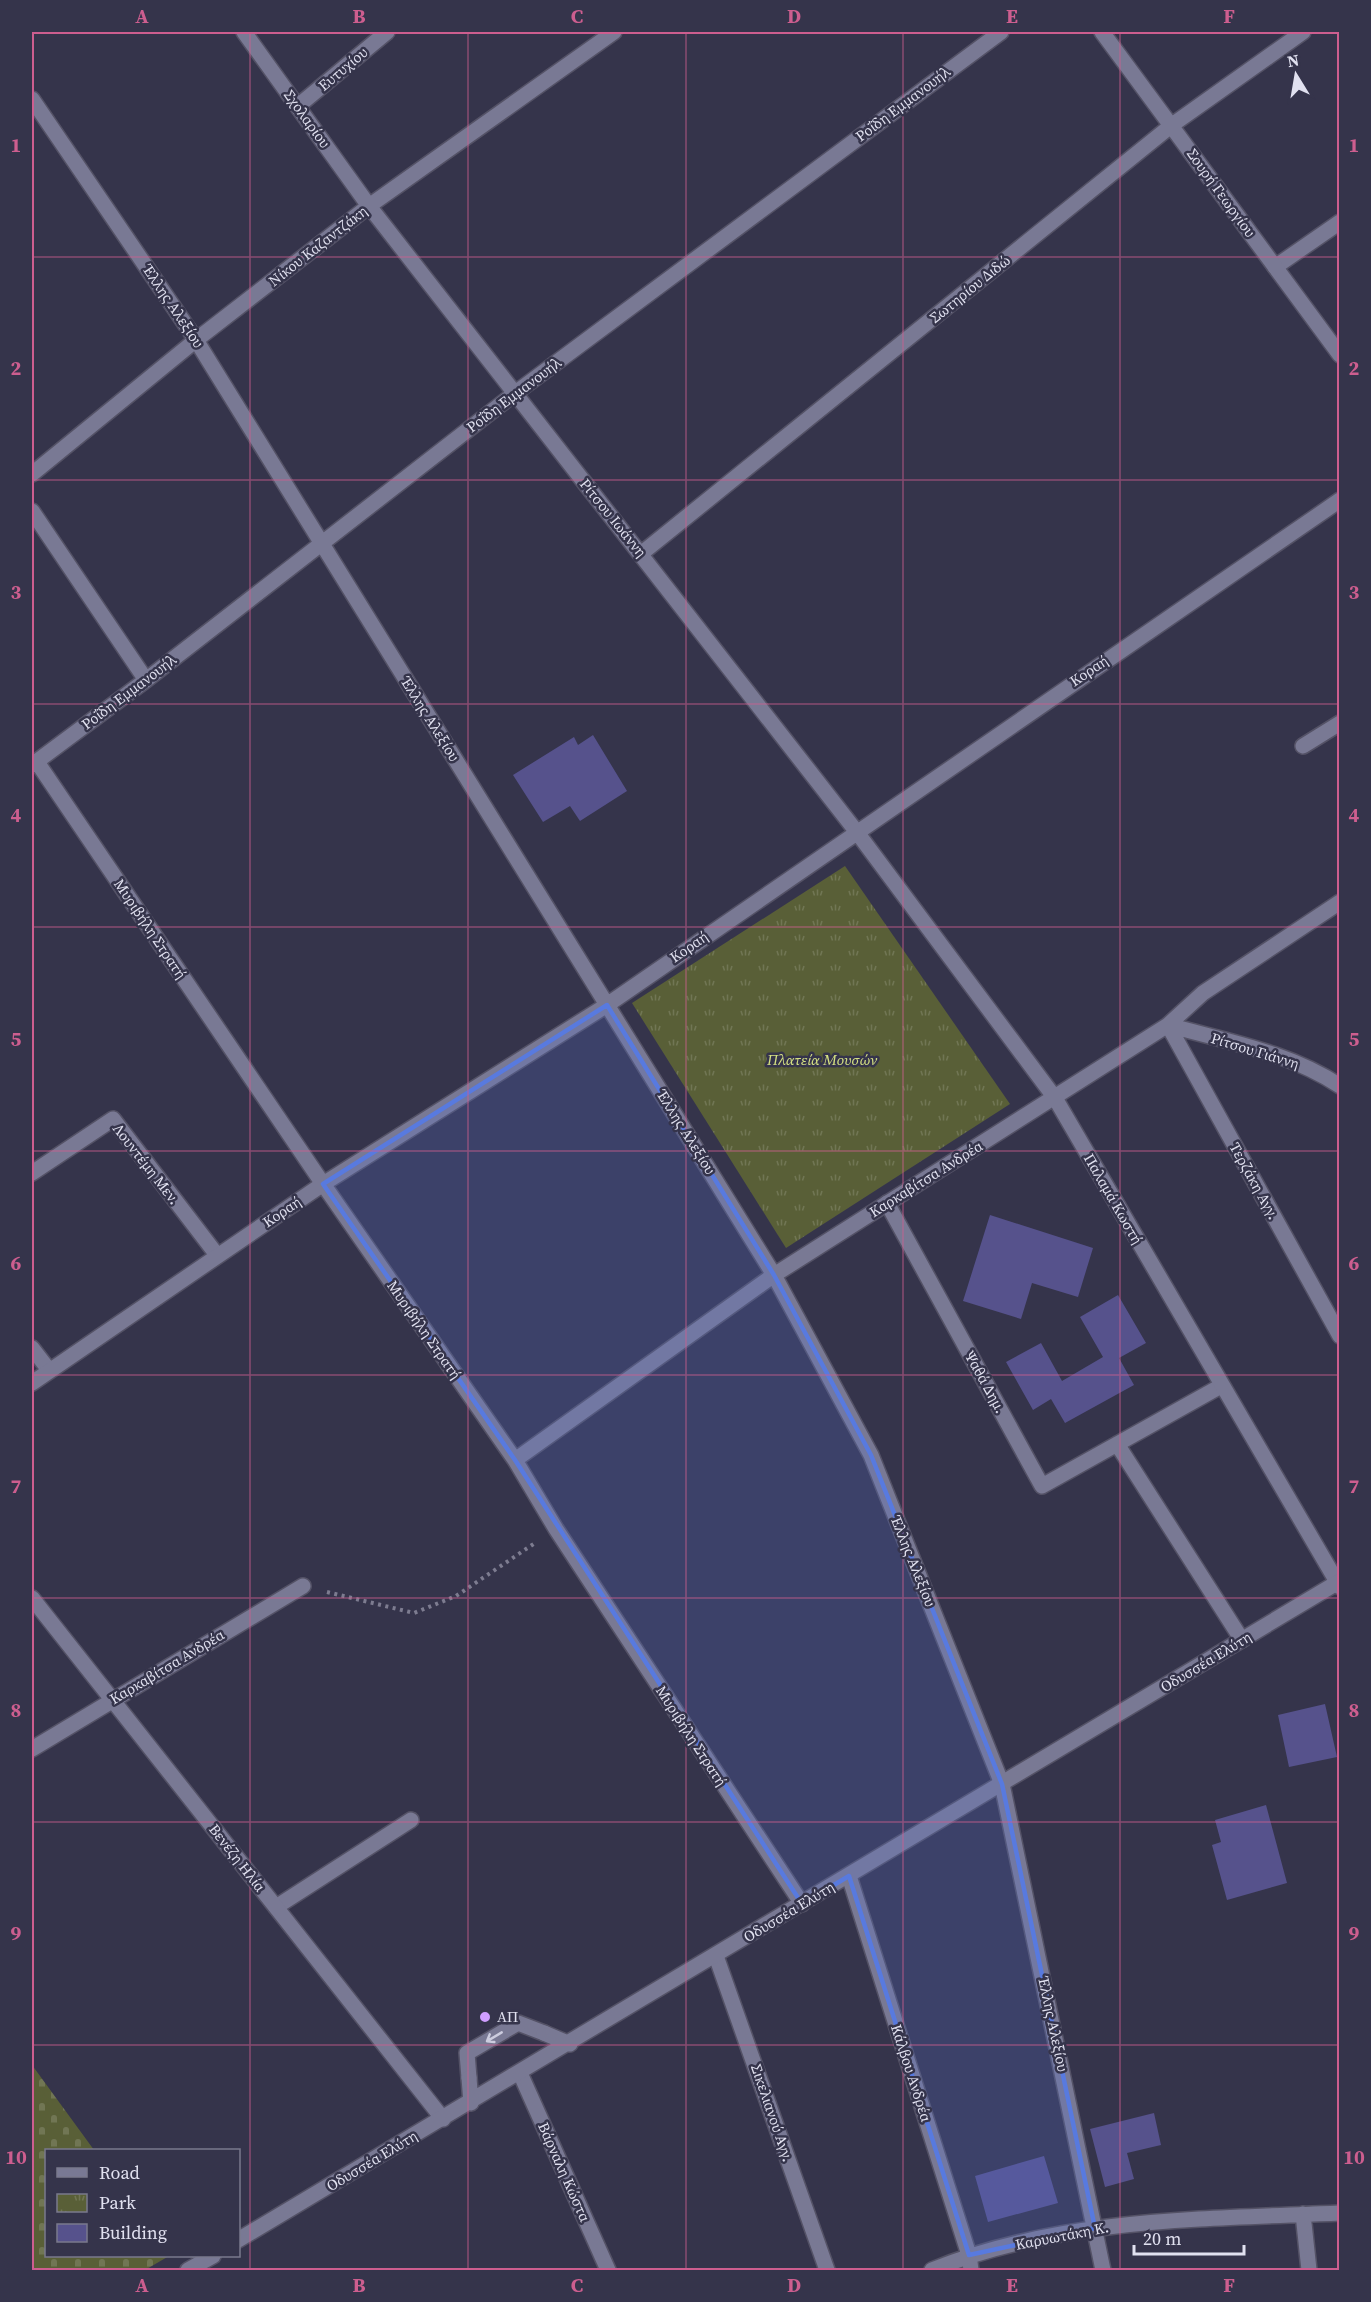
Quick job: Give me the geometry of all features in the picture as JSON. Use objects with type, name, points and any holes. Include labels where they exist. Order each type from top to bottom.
[{"type":"street","name":"Σχολαρίου","points":[[244,32],[369,206]]},
{"type":"street","name":"Ευτυχίου","points":[[298,106],[387,32]]},
{"type":"street","name":"Νίκου Καζαντζάκη","points":[[32,474],[196,340],[369,206],[614,32]]},
{"type":"street","name":"Ροΐδη Εμμανουήλ","points":[[34,763],[146,680],[514,394],[1000,32]]},
{"type":"street","name":"Σουρή Γεωργίου","points":[[1102,32],[1340,355]]},
{"type":"street","name":"Σωτηρίου Διδώ","points":[[642,553],[1172,125],[1303,32]]},
{"type":"street","name":"Έλλης Αλεξίου","points":[[32,99],[196,340],[774,1275],[871,1455],[1002,1784],[1103,2271]]},
{"type":"street","name":"Ρίτσου Ιωάννη","points":[[369,206],[514,394],[642,553],[856,831]]},
{"type":"street","points":[[1275,267],[1340,222]]},
{"type":"street","name":"Κοραή","points":[[32,1383],[323,1184],[607,1005],[856,831],[1340,500]]},
{"type":"street","points":[[32,511],[146,680]]},
{"type":"street","points":[[1304,746],[1340,723]]},
{"type":"street","name":"Μυριβήλη Στρατή","points":[[34,763],[515,1460],[555,1529],[802,1904]]},
{"type":"street","name":"Παλαμά Κωστή","points":[[856,831],[1055,1098],[1221,1386],[1339,1584]]},
{"type":"street","name":"Καρκαβίτσα Ανδρέα","points":[[515,1460],[774,1275],[1168,1025],[1203,993],[1340,902]]},
{"type":"street","name":"Ρίτσου Γιάννη","points":[[1168,1025],[1305,1066],[1340,1086]]},
{"type":"street","name":"Τερζάκη Αγγ.","points":[[1168,1025],[1340,1336]]},
{"type":"street","name":"Λουντέμη Μεν.","points":[[32,1173],[113,1119],[218,1255]]},
{"type":"street","name":"Ψαθά Δημ.","points":[[887,1203],[1042,1486],[1221,1386]]},
{"type":"street","points":[[32,1348],[49,1370]]},
{"type":"street","points":[[1117,1444],[1242,1640]]},
{"type":"street","name":"Οδυσσέα Ελύτη","points":[[240,2240],[1339,1584]]},
{"type":"street","name":"Καρκαβίτσα Ανδρέα","points":[[32,1749],[111,1699],[303,1586]]},
{"type":"street","name":"Βενέζη Ηλία","points":[[32,1598],[443,2119]]},
{"type":"street","points":[[276,1907],[411,1820]]},
{"type":"street","name":"Κάλβου Ανδρέα","points":[[849,1876],[970,2263]]},
{"type":"street","name":"Σικελιανού Αγγ.","points":[[716,1956],[827,2271]]},
{"type":"street","points":[[471,2103],[467,2053],[518,2023],[570,2044]]},
{"type":"street","name":"Βάρναλη Κώστα","points":[[520,2073],[608,2271]]},
{"type":"street","name":"Καρυωτάκη Κ.","points":[[932,2271],[970,2263],[1095,2228],[1340,2213]]},
{"type":"street","points":[[1303,2214],[1309,2271]]},
{"type":"street","points":[[188,2271],[211,2257]]},
{"type":"path","points":[[303,1586],[414,1613],[456,1596],[555,1529]]},
{"type":"highlighted area","points":[[607,1005],[774,1275],[871,1455],[1002,1784],[1095,2228],[969,2255],[849,1876],[802,1904],[515,1460],[323,1184]]},
{"type":"green space","name":"Πλατεία Μουσών","points":[[845,866],[1010,1104],[786,1248],[632,1003]]},
{"type":"green space","points":[[32,2065],[93,2149],[45,2149],[45,2257],[167,2257],[145,2270],[32,2270]]},
{"type":"building","points":[[593,735],[627,791],[580,821],[570,806],[543,822],[513,775],[574,737],[578,745]]},
{"type":"building","points":[[990,1215],[1093,1248],[1078,1297],[1032,1283],[1021,1319],[963,1301]]},
{"type":"building","points":[[1118,1295],[1146,1343],[1119,1358],[1134,1385],[1065,1423],[1051,1399],[1033,1410],[1006,1362],[1041,1343],[1062,1381],[1103,1357],[1080,1317]]},
{"type":"building","points":[[1325,1704],[1337,1757],[1289,1767],[1278,1715]]},
{"type":"building","points":[[1266,1805],[1287,1883],[1227,1900],[1212,1845],[1221,1842],[1215,1820]]},
{"type":"building","points":[[1154,2113],[1161,2145],[1127,2153],[1134,2179],[1105,2187],[1090,2129]]},
{"type":"building","points":[[1044,2156],[1058,2203],[988,2222],[975,2176]]},
{"type":"place","name":"ΑΠ","points":[[485,2017]]}]
